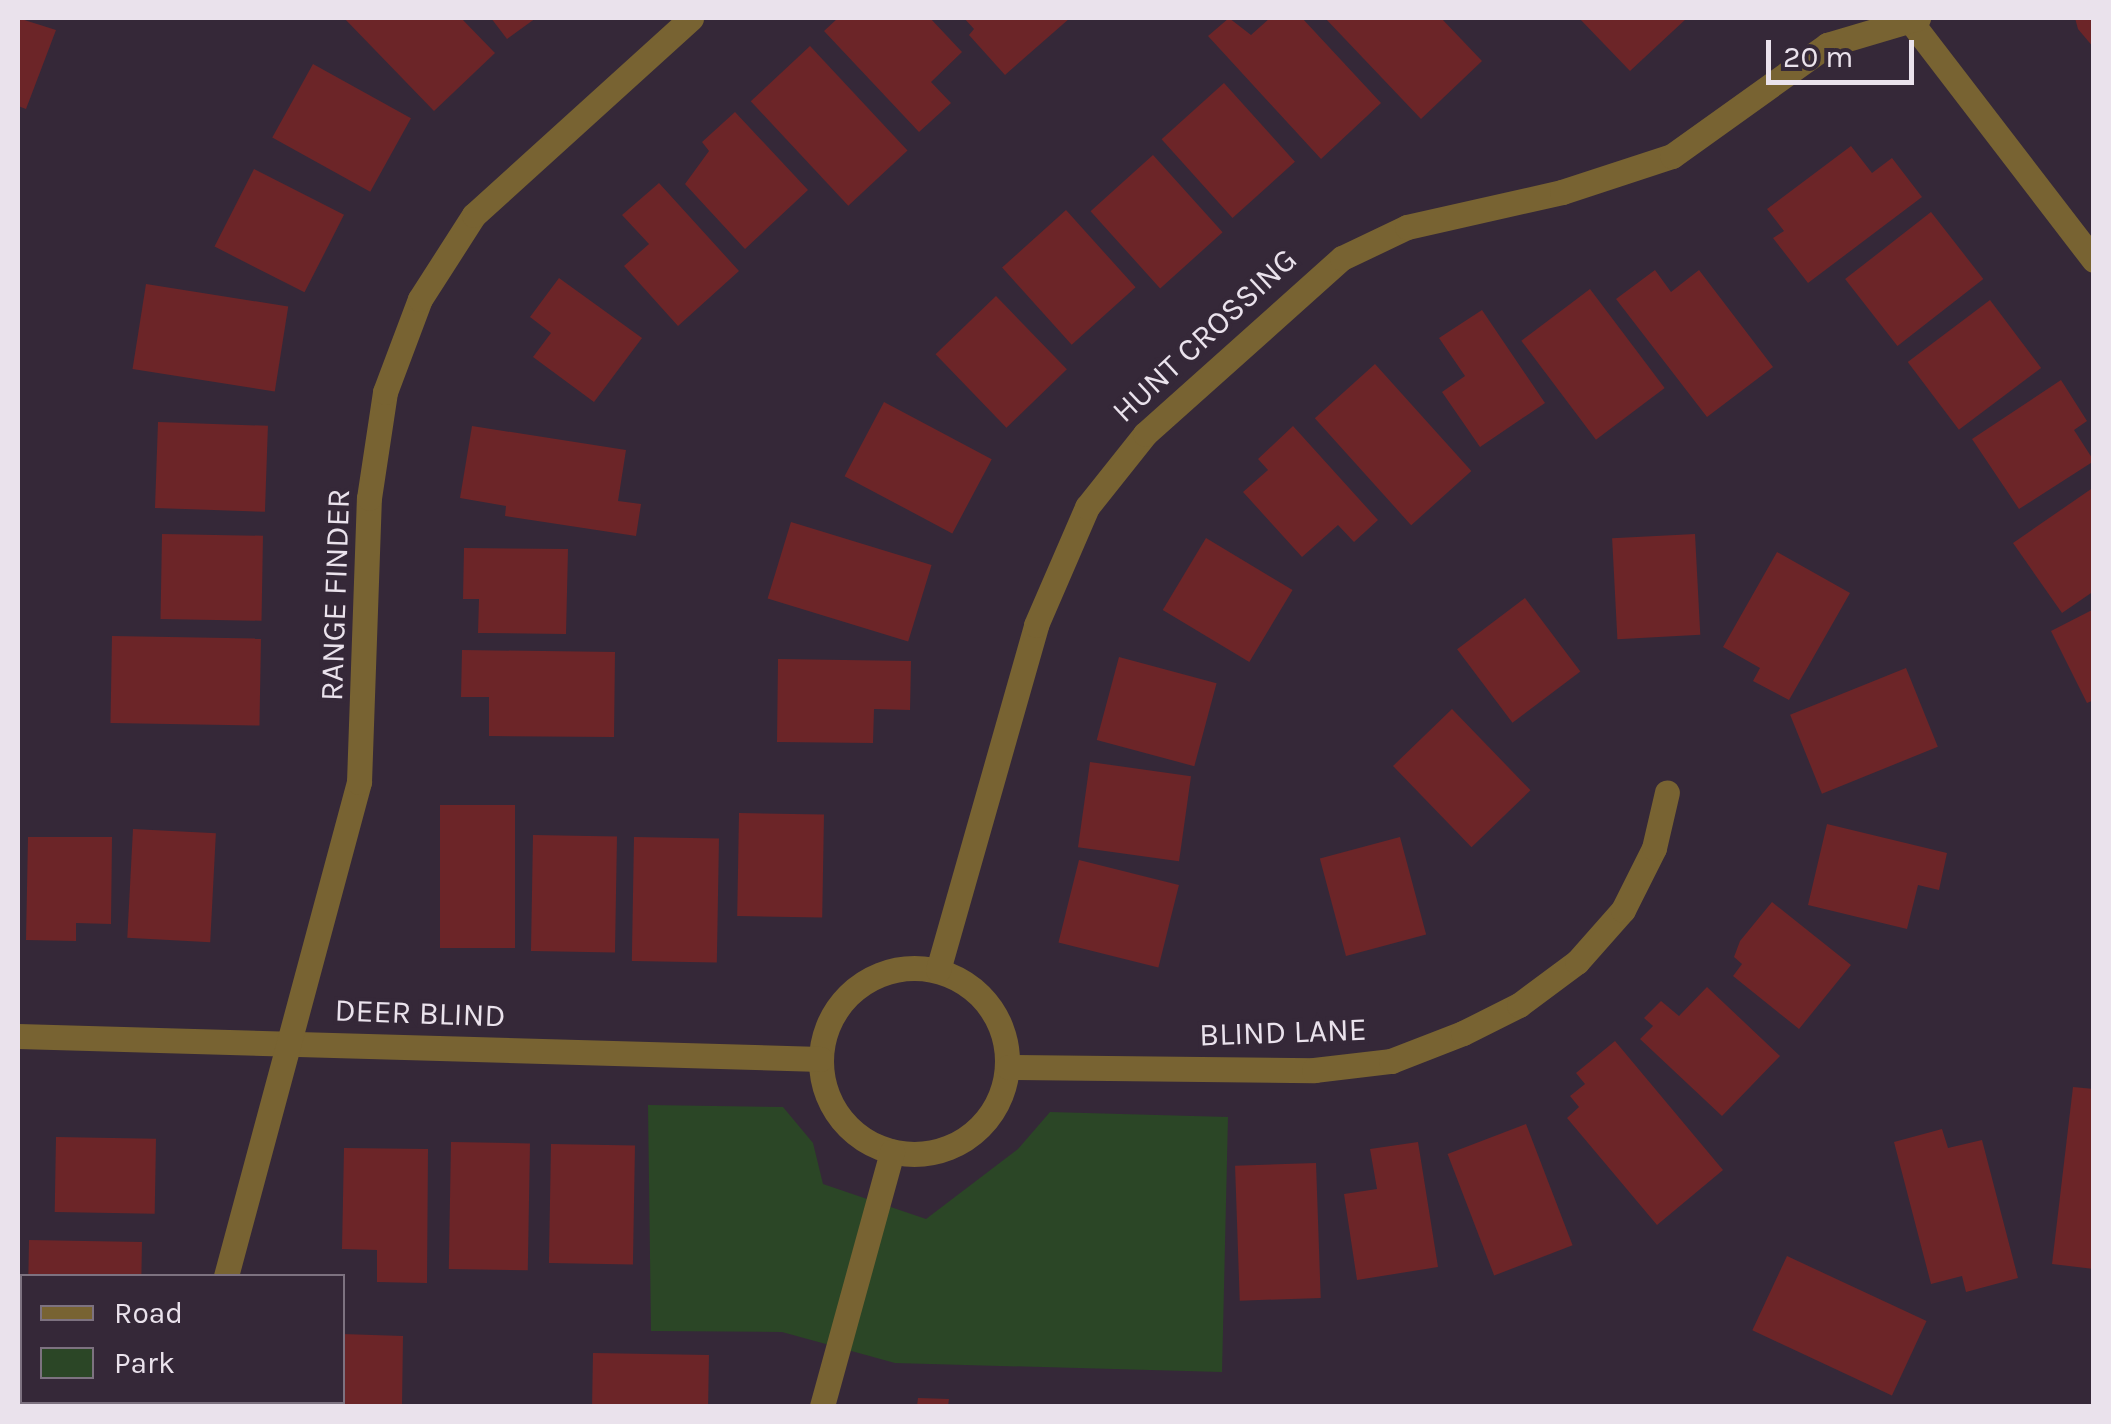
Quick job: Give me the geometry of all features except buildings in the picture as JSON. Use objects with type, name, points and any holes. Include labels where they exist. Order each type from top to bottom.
[{"type":"street","name":"RANGE FINDER","points":[[227,1274],[359,782],[369,498],[385,392],[420,299],[474,215],[691,18]]},
{"type":"street","points":[[1827,45],[1839,18]]},
{"type":"street","points":[[1913,19],[2094,260]]},
{"type":"street","name":"HUNT CROSSING","points":[[938,970],[1042,610],[1087,507],[1145,434],[1342,258],[1407,227],[1562,192],[1672,156],[1827,45],[1913,19]]},
{"type":"street","name":"BLIND LANE","points":[[1008,1067],[1314,1070],[1391,1062],[1463,1033],[1519,1005],[1576,962],[1623,910],[1654,848],[1667,792]]},
{"type":"street","points":[[938,970],[967,984],[990,1006],[1004,1035],[1008,1067],[1000,1098],[969,1135],[924,1154],[892,1151],[863,1138],[840,1117],[826,1090],[821,1059],[827,1026],[845,998],[888,973],[938,970]]},
{"type":"street","name":"DEER BLIND","points":[[18,1036],[821,1059]]},
{"type":"street","points":[[822,1406],[892,1151]]},
{"type":"green space","points":[[648,1105],[783,1107],[813,1143],[823,1184],[926,1219],[1018,1149],[1050,1112],[1228,1117],[1222,1372],[895,1363],[782,1332],[651,1331]]}]
